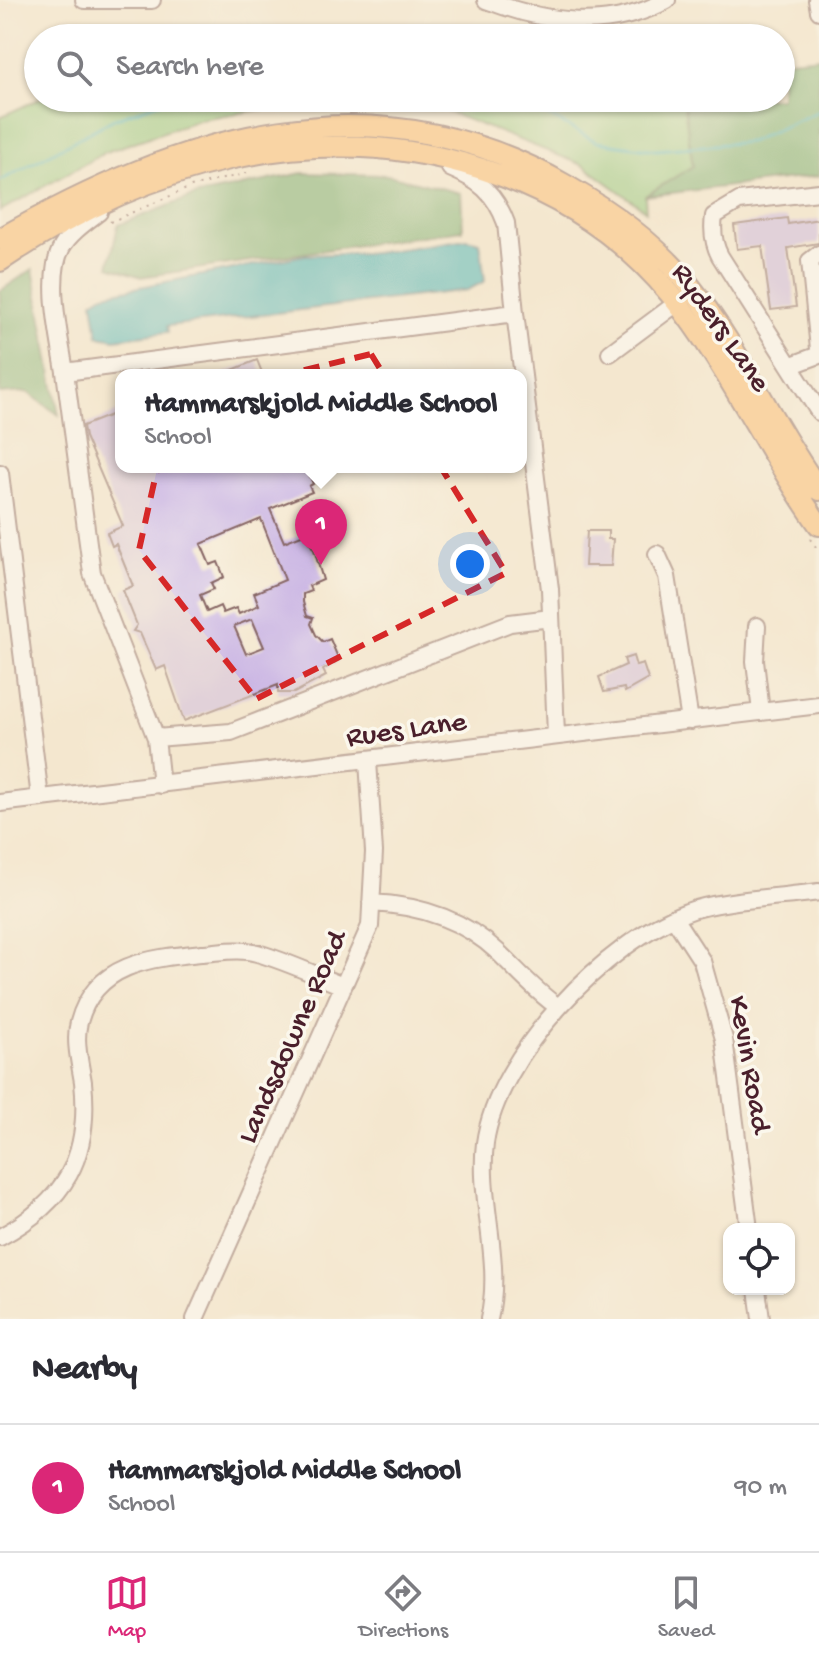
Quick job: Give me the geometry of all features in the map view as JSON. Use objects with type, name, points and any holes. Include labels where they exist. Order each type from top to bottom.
[{"type":"main road","name":"Ryders Lane","points":[[0,239],[74,197],[167,158],[245,135],[313,126],[386,127],[464,141],[538,169],[605,208],[653,246],[689,285],[819,490]]},
{"type":"main road","name":"Ryders Lane","points":[[0,261],[117,197],[175,172],[291,147],[370,145],[405,149],[521,181],[571,208],[627,248],[677,303],[819,525]]},
{"type":"main road","points":[[790,445],[819,460]]},
{"type":"street","points":[[84,0],[152,0]]},
{"type":"street","points":[[486,0],[543,20],[574,22],[622,18],[662,1]]},
{"type":"street","points":[[817,0],[819,11]]},
{"type":"street","points":[[291,147],[382,153],[451,168],[476,180],[493,195],[506,223],[522,369]]},
{"type":"street","points":[[819,192],[739,201],[720,209],[714,216],[713,240],[720,256],[819,412]]},
{"type":"street","points":[[117,197],[63,245],[56,260],[54,277],[92,573],[156,738],[161,785]]},
{"type":"street","points":[[819,254],[810,261],[819,349]]},
{"type":"street","points":[[610,353],[677,303]]},
{"type":"street","points":[[65,372],[515,313]]},
{"type":"street","points":[[792,365],[819,355]]},
{"type":"street","points":[[527,415],[551,618],[556,735]]},
{"type":"street","points":[[0,473],[40,798]]},
{"type":"street","points":[[657,554],[667,576],[690,721]]},
{"type":"street","points":[[156,738],[231,732],[510,623],[551,618]]},
{"type":"street","points":[[757,626],[755,661],[761,712]]},
{"type":"street","name":"Rues Lane","points":[[0,803],[819,705]]},
{"type":"street","name":"Landsdowne Road","points":[[195,1319],[370,926],[374,852],[368,761]]},
{"type":"street","points":[[489,1319],[491,1271],[485,1143],[494,1115],[521,1058],[558,1007],[623,948],[689,911],[819,892]]},
{"type":"street","points":[[371,903],[419,909],[464,927],[496,950],[539,994],[558,1007]]},
{"type":"street","name":"Kevin Road","points":[[674,918],[702,961],[724,1039],[748,1223]]},
{"type":"street","points":[[0,1237],[54,1199],[72,1172],[81,1145],[84,1113],[78,1025],[93,991],[111,973],[158,957],[244,951],[255,952],[343,986]]},
{"type":"street","points":[[758,1295],[761,1319]]},
{"type":"path","points":[[108,223],[191,187],[255,171]]},
{"type":"highlighted area","points":[[371,354],[506,573],[256,699],[139,550],[172,402]]},
{"type":"green space","points":[[819,57],[819,176],[645,196],[693,166],[685,112],[795,112],[795,60]]},
{"type":"green space","points":[[24,106],[24,112],[246,112],[201,119],[106,152],[0,211],[0,117]]},
{"type":"green space","points":[[448,112],[685,112],[693,166],[645,196],[646,211],[583,165]]},
{"type":"green space","points":[[302,173],[388,175],[461,193],[463,230],[141,277],[109,266],[118,225],[194,196]]},
{"type":"green space","points":[[33,269],[59,415],[27,392],[0,394],[0,291]]},
{"type":"water","points":[[467,239],[480,242],[485,281],[468,290],[167,326],[168,332],[115,339],[98,336],[93,301],[104,294],[305,255],[374,253]]},
{"type":"building","points":[[787,218],[788,224],[819,219],[819,243],[788,248],[796,307],[771,310],[762,246],[737,249],[734,225]]},
{"type":"building","points":[[257,360],[261,369],[235,369]]},
{"type":"building","points":[[115,413],[115,473],[308,473],[313,484],[309,486],[312,492],[270,509],[284,542],[304,534],[314,550],[323,580],[309,586],[311,591],[303,594],[303,602],[307,616],[313,618],[311,624],[316,635],[323,642],[330,639],[339,660],[323,670],[326,676],[294,693],[278,693],[278,685],[184,721],[165,666],[156,670],[140,633],[133,631],[137,625],[123,590],[133,586],[116,544],[112,546],[107,533],[123,526],[83,426]],"holes":[[[261,519],[285,580],[254,593],[259,605],[239,614],[236,608],[223,613],[220,606],[207,612],[200,595],[214,589],[211,583],[224,577],[218,562],[210,565],[201,544]],[[252,619],[264,647],[246,654],[234,626]]]},
{"type":"building","points":[[587,531],[608,531],[608,539],[613,539],[611,566],[585,566]]},
{"type":"building","points":[[633,656],[636,666],[643,664],[648,679],[625,692],[624,688],[604,692],[599,677],[626,665],[624,659]]},
{"type":"waterway","points":[[534,112],[547,115],[597,142],[656,150],[749,142],[819,111]]},
{"type":"waterway","points":[[0,181],[114,119],[133,112]]},
{"type":"place","name":"Hammarskjold Middle School","points":[[321,565]]}]
